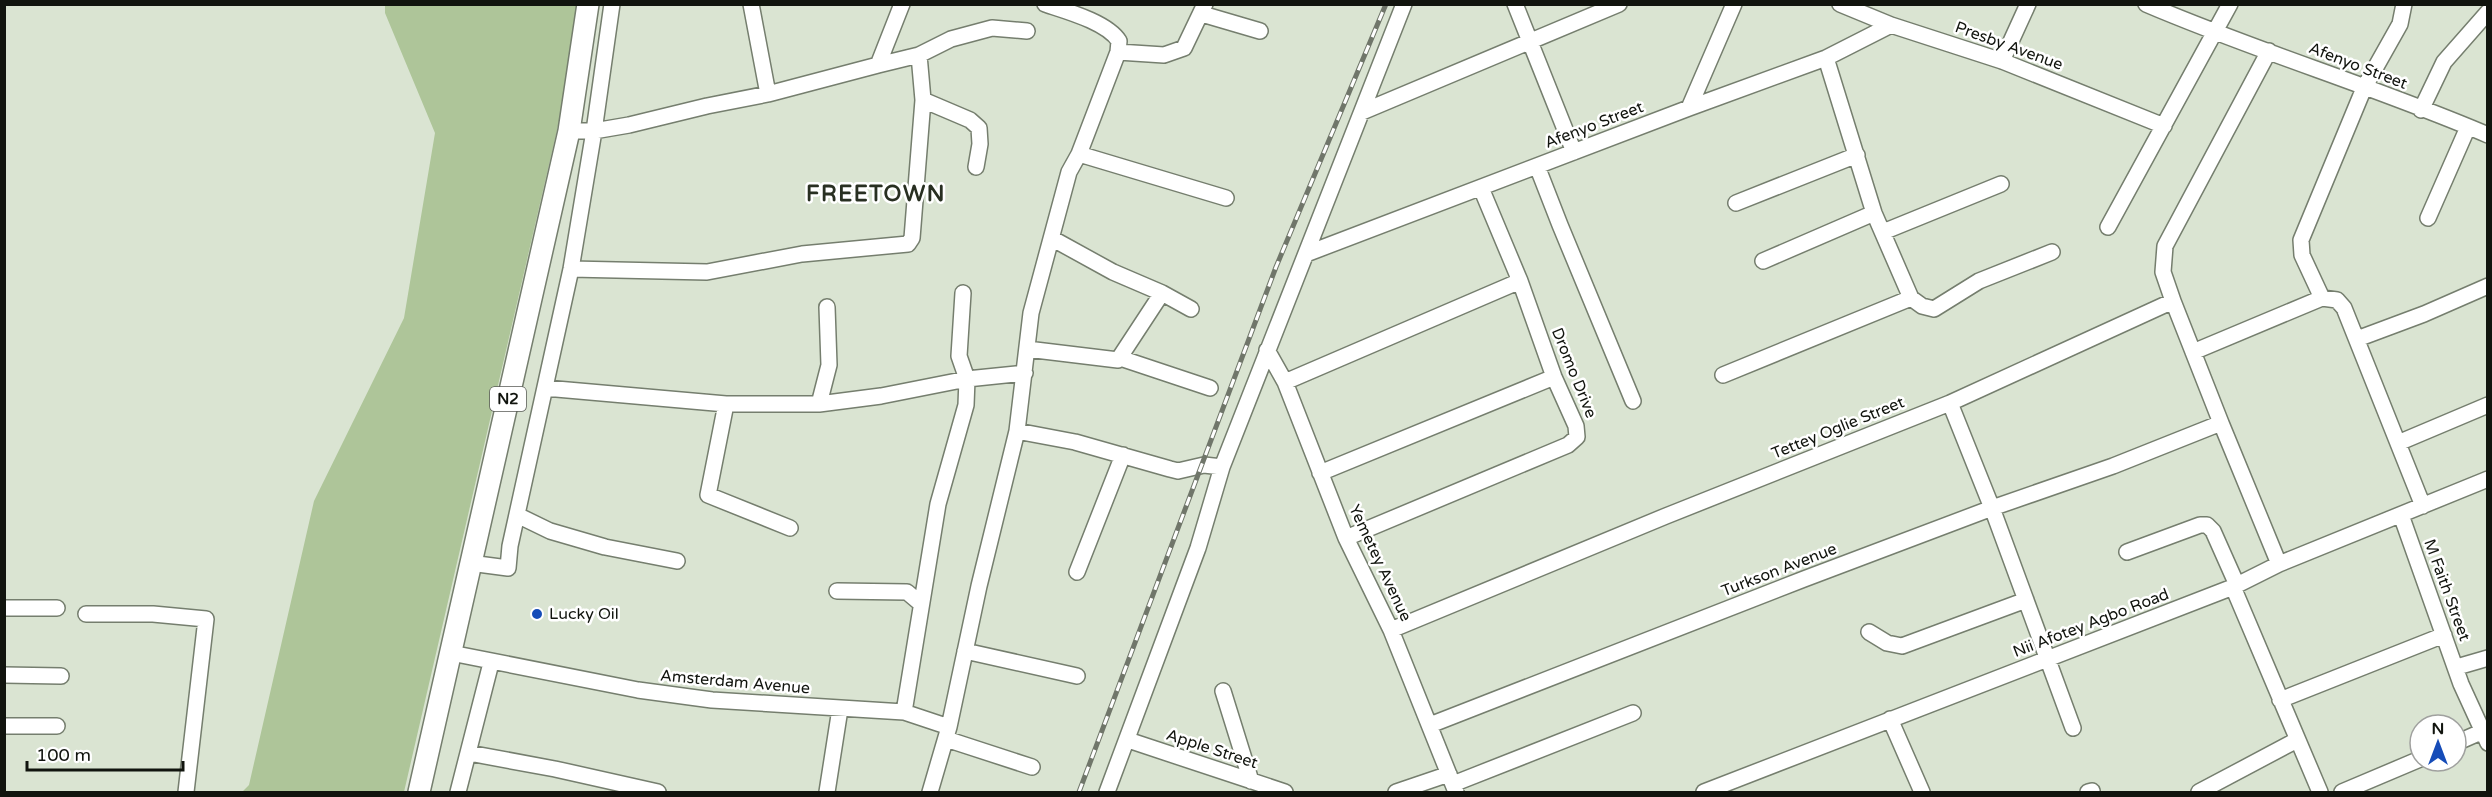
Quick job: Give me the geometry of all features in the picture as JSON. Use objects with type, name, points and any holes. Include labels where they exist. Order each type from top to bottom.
[{"type":"highway","name":"N2","points":[[419,792],[530,311],[569,131],[588,4]]},
{"type":"street","points":[[470,563],[508,568],[510,546],[571,269],[612,4]]},
{"type":"street","points":[[751,4],[768,94]]},
{"type":"street","points":[[878,65],[902,4]]},
{"type":"street","points":[[930,792],[947,733],[978,586],[1017,431],[1031,313],[1053,239],[1069,172],[1080,154],[1118,52],[1119,41],[1111,32],[1078,15],[1045,4]]},
{"type":"street","points":[[1107,792],[1198,548],[1222,467],[1404,4]]},
{"type":"street","points":[[1515,4],[1574,152]]},
{"type":"street","points":[[1362,112],[1619,4]]},
{"type":"street","points":[[1689,108],[1734,4]]},
{"type":"street","name":"Presby Avenue","points":[[1840,4],[1891,24],[2002,61],[2164,126]]},
{"type":"street","points":[[2002,61],[2028,4]]},
{"type":"street","name":"Afenyo Street","points":[[2146,4],[2214,33],[2269,51],[2487,135]]},
{"type":"street","points":[[2108,227],[2230,4]]},
{"type":"street","points":[[2322,298],[2302,255],[2301,240],[2364,88],[2400,24],[2404,4]]},
{"type":"street","points":[[1118,52],[1164,55],[1184,48],[1203,9],[1260,31]]},
{"type":"street","points":[[2421,110],[2445,62],[2487,12]]},
{"type":"street","name":"Afenyo Street","points":[[1306,254],[1826,58],[1891,24]]},
{"type":"street","points":[[569,131],[594,131],[768,94],[919,55],[951,39],[992,28],[1027,31]]},
{"type":"street","points":[[2269,51],[2165,246],[2163,272],[2221,423],[2279,564]]},
{"type":"street","points":[[571,269],[707,272],[802,254],[908,244],[912,238],[923,100],[919,55]]},
{"type":"street","points":[[1826,58],[1874,213],[1911,297],[1922,306],[1934,309],[1979,281],[2052,252]]},
{"type":"street","points":[[923,100],[970,120],[979,128],[980,144],[976,167]]},
{"type":"street","points":[[2428,218],[2468,127]]},
{"type":"street","points":[[1080,154],[1226,198]]},
{"type":"street","points":[[1737,203],[1857,155]]},
{"type":"street","points":[[1537,166],[1633,400]]},
{"type":"street","points":[[1883,232],[2001,184]]},
{"type":"street","name":"Dromo Drive","points":[[1346,538],[1574,441],[1577,437],[1576,426],[1554,377],[1520,281],[1481,188]]},
{"type":"street","points":[[1763,261],[1874,213]]},
{"type":"street","points":[[1053,239],[1113,272],[1162,293],[1191,309]]},
{"type":"street","points":[[1285,382],[1520,281]]},
{"type":"street","points":[[2357,339],[2424,314],[2487,286]]},
{"type":"street","points":[[904,712],[938,504],[964,413],[967,379],[959,356],[963,293]]},
{"type":"street","points":[[1120,358],[1162,293]]},
{"type":"street","points":[[1723,375],[1911,297]]},
{"type":"street","points":[[2193,352],[2322,298],[2331,298],[2340,303],[2357,339],[2423,506]]},
{"type":"street","name":"Tettey Oglie Street","points":[[1391,630],[1655,520],[1950,404],[2173,301]]},
{"type":"street","points":[[819,404],[829,365],[827,307]]},
{"type":"street","points":[[1027,349],[1108,360],[1120,358],[1210,388]]},
{"type":"street","name":"Yemetey Avenue","points":[[1267,350],[1285,382],[1346,538],[1391,630],[1452,783]]},
{"type":"street","points":[[545,388],[726,404],[819,404],[882,396],[967,379],[1025,373]]},
{"type":"street","points":[[1320,473],[1554,377]]},
{"type":"street","points":[[726,404],[708,495],[790,528]]},
{"type":"street","points":[[1950,404],[1992,508],[2046,660],[2073,728]]},
{"type":"street","points":[[2398,443],[2487,405]]},
{"type":"street","name":"Turkson Avenue","points":[[1430,725],[1804,579],[1992,508],[2113,466],[2221,423]]},
{"type":"street","points":[[1017,431],[1123,454],[1178,471],[1197,466],[1222,467]]},
{"type":"street","points":[[1077,572],[1123,454]]},
{"type":"street","name":"Nii Afotey Agbo Road","points":[[1704,792],[2235,586],[2279,564],[2487,479]]},
{"type":"street","points":[[517,515],[550,531],[595,544],[677,561]]},
{"type":"street","name":"M Faith Street","points":[[2401,515],[2484,738]]},
{"type":"street","points":[[2127,552],[2200,525],[2206,525],[2213,531],[2280,700],[2320,792]]},
{"type":"street","points":[[837,591],[907,592],[920,603]]},
{"type":"street","points":[[1869,632],[1887,644],[1902,646],[2026,600]]},
{"type":"street","points":[[4,608],[57,608]]},
{"type":"street","points":[[86,614],[153,614],[206,619],[186,792]]},
{"type":"street","points":[[2280,700],[2444,635]]},
{"type":"street","points":[[965,651],[1077,676]]},
{"type":"street","name":"Amsterdam Avenue","points":[[451,653],[491,663],[638,690],[712,700],[904,712],[947,733],[1032,768]]},
{"type":"street","points":[[2457,667],[2487,658]]},
{"type":"street","points":[[458,792],[491,663]]},
{"type":"street","points":[[4,675],[61,676]]},
{"type":"street","points":[[1223,691],[1251,781]]},
{"type":"street","points":[[827,792],[840,709]]},
{"type":"street","points":[[1396,792],[1452,783],[1633,713]]},
{"type":"street","points":[[1890,719],[1922,792]]},
{"type":"street","points":[[4,726],[57,726]]},
{"type":"street","points":[[2468,741],[2484,738]]},
{"type":"street","name":"Apple Street","points":[[1128,740],[1278,791]]},
{"type":"street","points":[[2199,792],[2297,740]]},
{"type":"street","points":[[469,753],[658,792]]},
{"type":"street","points":[[2342,792],[2408,764]]},
{"type":"green space","points":[[385,5],[578,5],[566,91],[404,792],[242,792],[249,785],[314,501],[404,318],[435,133],[385,13]]},
{"type":"railway","points":[[1079,792],[1276,267],[1386,4]]},
{"type":"place","name":"Lucky Oil","points":[[537,614]]},
{"type":"district","name":"FREETOWN","points":[[876,194]]}]
